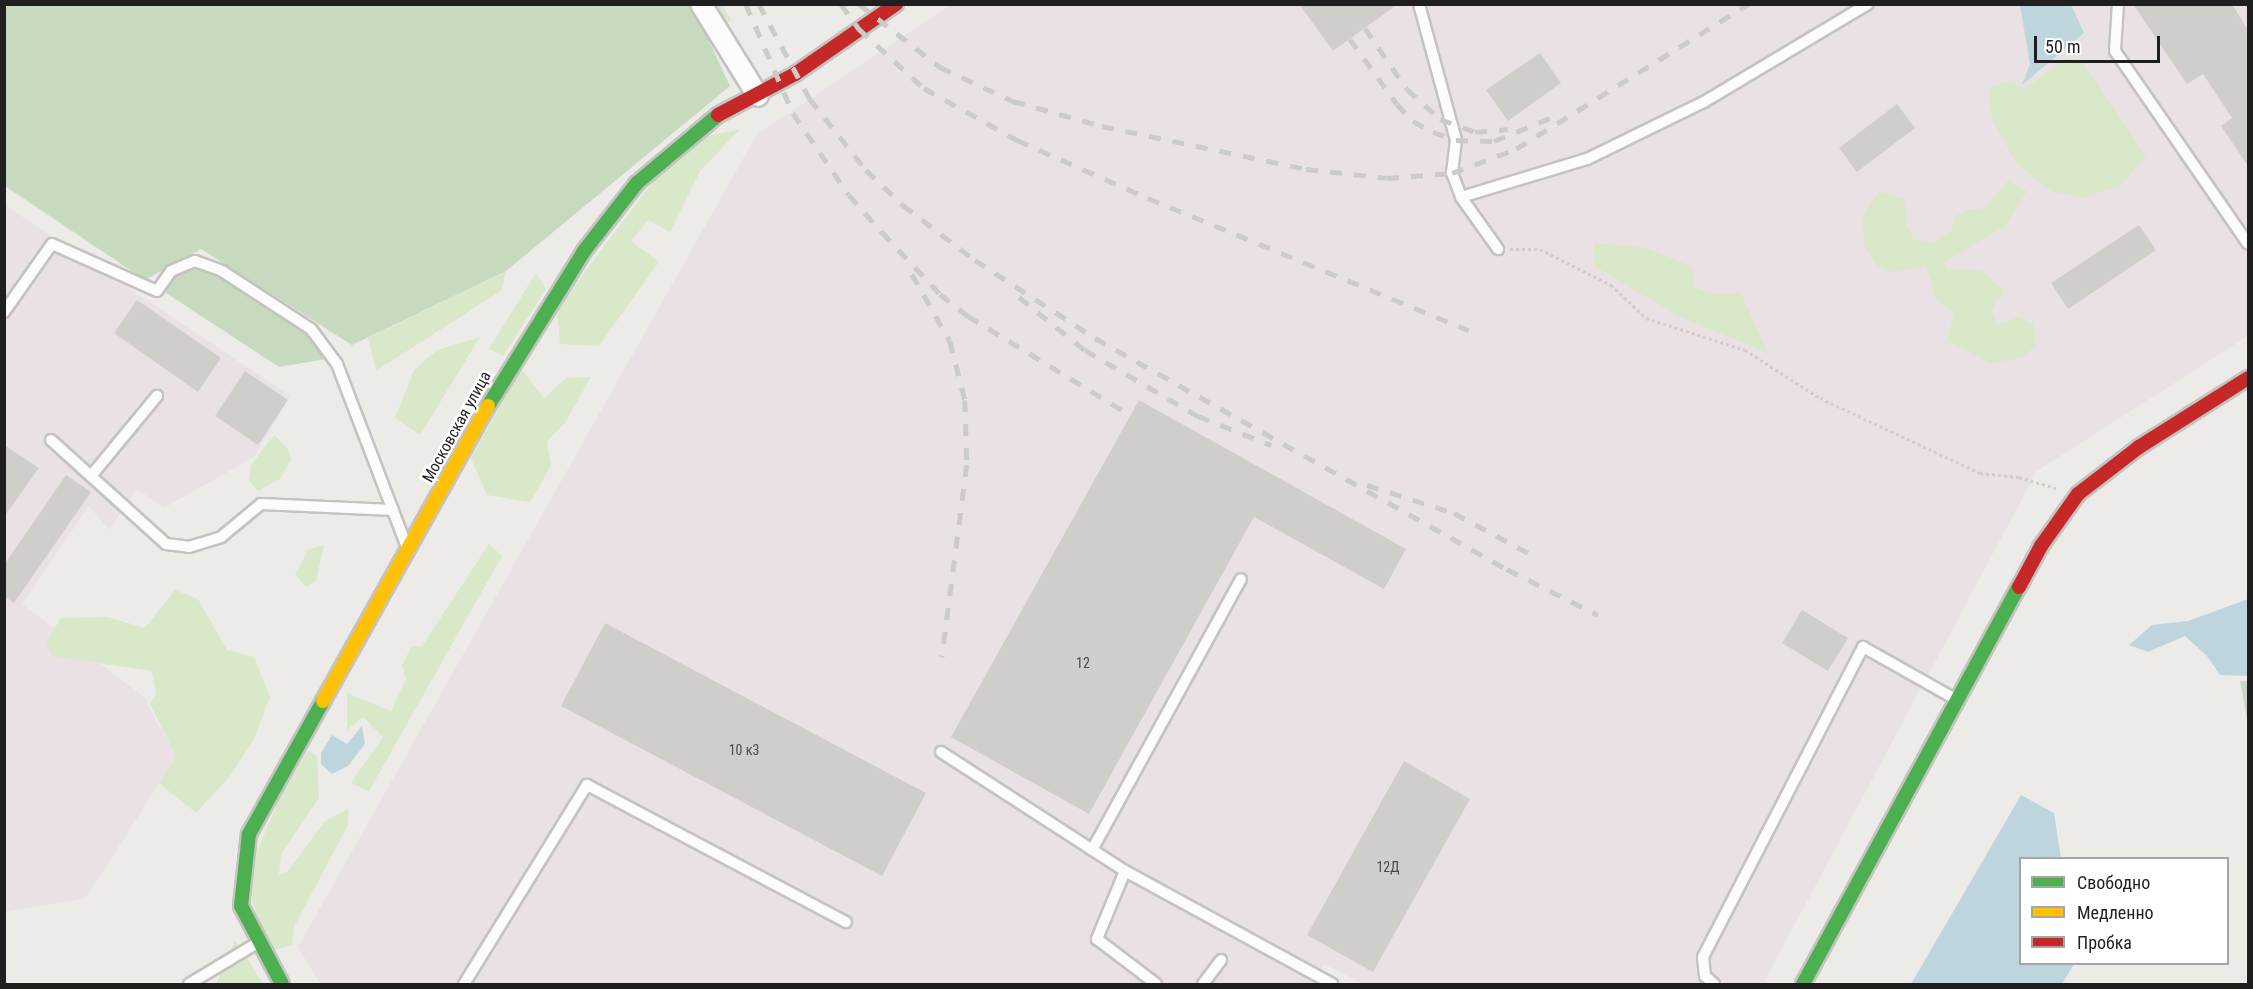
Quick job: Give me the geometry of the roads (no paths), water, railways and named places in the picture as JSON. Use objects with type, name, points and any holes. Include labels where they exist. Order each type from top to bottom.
[{"type":"street","points":[[701,4],[758,96]]},
{"type":"street","name":"Московская улица","points":[[282,984],[241,906],[249,834],[518,353],[584,251],[638,183],[716,116],[758,96],[896,4]]},
{"type":"street","points":[[1803,984],[2041,546],[2078,494],[2139,447],[2248,378]]},
{"type":"lane","points":[[1419,4],[1456,140],[1452,173],[1461,198],[1498,249]]},
{"type":"lane","points":[[1461,198],[1587,159],[1704,102],[1868,4]]},
{"type":"lane","points":[[2118,4],[2115,51],[2248,244]]},
{"type":"lane","points":[[4,312],[52,244],[157,291],[171,271],[195,261],[222,271],[311,328],[337,364],[407,548]]},
{"type":"lane","points":[[91,476],[157,396]]},
{"type":"lane","points":[[51,440],[166,544],[189,547],[221,537],[261,504],[393,510]]},
{"type":"lane","points":[[1092,850],[1241,579]]},
{"type":"lane","points":[[1714,984],[1705,976],[1703,957],[1863,648],[1958,700]]},
{"type":"lane","points":[[941,752],[1125,871],[1332,984]]},
{"type":"lane","points":[[464,984],[587,785],[846,922]]},
{"type":"lane","points":[[1125,871],[1097,939],[1156,984]]},
{"type":"lane","points":[[189,984],[260,941]]},
{"type":"lane","points":[[1203,984],[1221,960]]},
{"type":"water","points":[[2020,5],[2071,5],[2084,33],[2022,85],[2030,64]]},
{"type":"water","points":[[2248,599],[2248,676],[2220,675],[2207,656],[2185,636],[2148,652],[2129,645],[2152,625],[2188,621]]},
{"type":"water","points":[[362,726],[365,744],[348,766],[332,774],[321,764],[321,753],[332,735],[347,744]]},
{"type":"water","points":[[2021,795],[2054,813],[2061,857],[2019,857],[2019,965],[2073,965],[2062,984],[1911,984]]},
{"type":"railway","points":[[746,4],[793,113],[849,195],[882,232],[940,294],[968,316],[1130,415]]},
{"type":"railway","points":[[759,4],[810,99],[866,170],[903,205],[975,260],[1095,338],[1507,569],[1598,615]]},
{"type":"railway","points":[[841,4],[859,29],[924,88],[1017,140],[1148,198],[1469,330]]},
{"type":"railway","points":[[859,4],[940,67],[1013,101],[1102,126],[1306,169],[1387,178],[1452,173],[1516,149],[1748,4]]},
{"type":"railway","points":[[1365,28],[1407,89],[1440,119],[1475,132],[1508,129]]},
{"type":"railway","points":[[1350,39],[1397,104],[1413,121],[1433,132],[1456,140],[1494,141],[1557,115]]},
{"type":"railway","points":[[912,274],[950,341],[965,400],[967,465],[942,657]]},
{"type":"railway","points":[[1019,297],[1085,350],[1198,416],[1271,445]]},
{"type":"railway","points":[[1367,485],[1454,513],[1532,555]]}]
